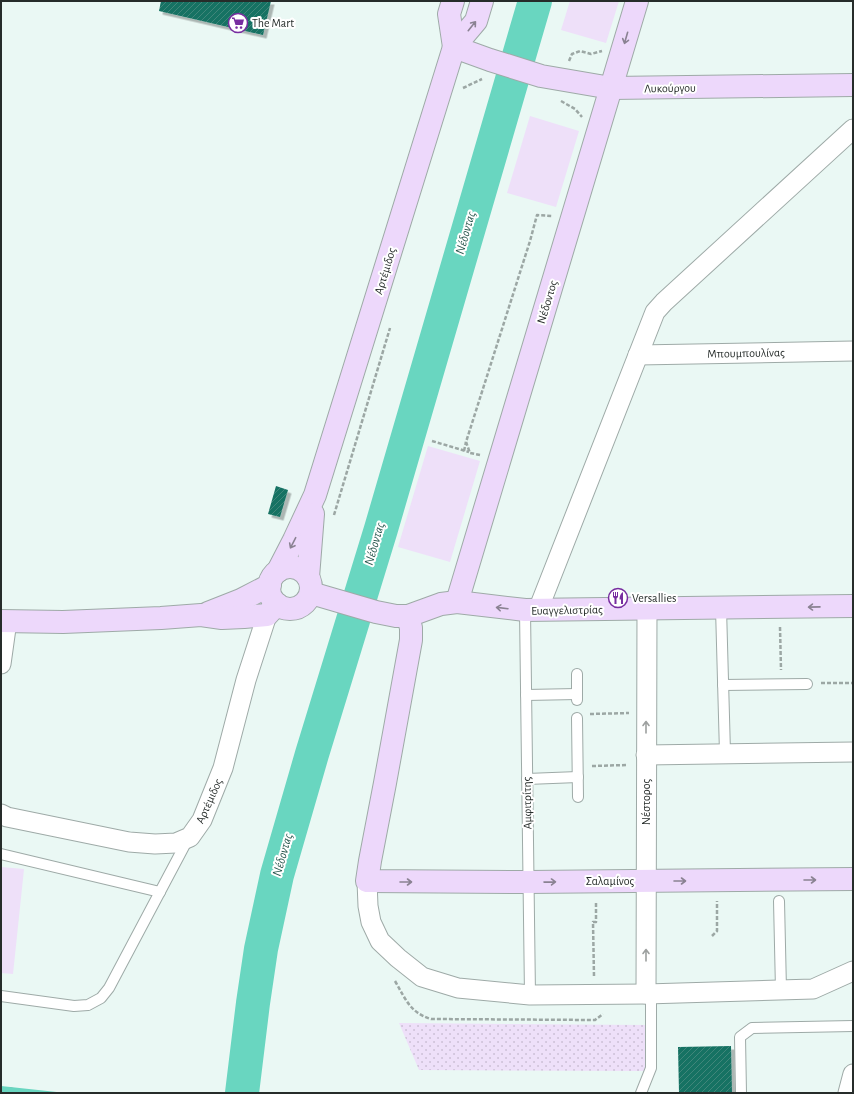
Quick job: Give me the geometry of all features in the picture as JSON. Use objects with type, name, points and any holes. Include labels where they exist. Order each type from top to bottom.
[{"type":"street","name":"Αρτέμιδος","points":[[453,1],[449,14],[454,47]]},
{"type":"street","name":"Αρτέμιδος","points":[[1,814],[7,817],[129,842],[155,844],[176,843],[190,837],[202,820],[223,768],[246,680],[273,594],[315,495],[454,47],[476,21],[482,1]]},
{"type":"street","name":"Νέδοντος","points":[[457,602],[637,1]]},
{"type":"street","name":"Λυκούργου","points":[[454,47],[487,69],[541,76],[611,88],[853,85]]},
{"type":"street","points":[[531,610],[655,312],[664,302],[853,129]]},
{"type":"street","name":"Μπουμπουλίνας","points":[[638,355],[853,352]]},
{"type":"street","name":"Αρτέμιδος","points":[[315,495],[310,545],[316,589]]},
{"type":"street","points":[[1,664],[4,621],[71,622],[202,615],[237,618],[273,594],[286,568],[294,567],[302,571],[316,589],[303,604],[297,608],[283,607],[273,594]]},
{"type":"street","name":"Ευαγγελιστρίας","points":[[316,589],[376,612],[396,616],[408,616],[441,604],[457,602],[531,610],[853,606]]},
{"type":"street","points":[[202,615],[241,600],[273,594]]},
{"type":"street","name":"Νέστορος","points":[[647,609],[646,881],[648,994]]},
{"type":"street","points":[[408,616],[411,628],[410,640],[386,784],[367,881],[368,906],[371,922],[380,941],[398,958],[422,977],[458,988],[530,995],[648,994],[813,989],[853,971]]},
{"type":"street","points":[[646,760],[725,754],[853,752]]},
{"type":"street","name":"Σαλαμίνος","points":[[367,881],[528,882],[853,880]]},
{"type":"street","points":[[848,1093],[853,1074]]},
{"type":"lane","points":[[721,608],[725,754]]},
{"type":"lane","name":"Αμφιτρίτης","points":[[530,995],[526,695],[531,610]]},
{"type":"lane","points":[[526,695],[577,697],[577,674]]},
{"type":"lane","points":[[723,685],[806,684]]},
{"type":"lane","points":[[578,797],[581,716]]},
{"type":"lane","points":[[527,778],[578,777]]},
{"type":"lane","points":[[1,996],[74,1006],[88,1005],[101,998],[110,988],[190,837]]},
{"type":"lane","points":[[1,854],[160,892]]},
{"type":"lane","points":[[779,901],[781,990]]},
{"type":"lane","points":[[641,1093],[651,1068],[648,994]]},
{"type":"lane","points":[[741,1093],[740,1037],[752,1028],[853,1026]]},
{"type":"path","points":[[583,118],[575,109],[555,98],[572,54],[580,51],[591,54],[609,49]]},
{"type":"path","points":[[462,89],[487,69]]},
{"type":"path","points":[[464,451],[537,215],[554,216]]},
{"type":"path","points":[[333,519],[392,323]]},
{"type":"path","points":[[432,441],[482,456]]},
{"type":"path","points":[[466,442],[470,452]]},
{"type":"path","points":[[779,607],[781,684]]},
{"type":"path","points":[[806,684],[853,683]]},
{"type":"path","points":[[581,716],[646,712]]},
{"type":"path","points":[[578,766],[646,760]]},
{"type":"path","points":[[594,994],[593,922],[596,922],[596,881]]},
{"type":"path","points":[[712,936],[717,931],[716,881]]},
{"type":"shaded area","points":[[570,1],[619,1],[606,43],[561,30]]},
{"type":"shaded area","points":[[530,116],[579,131],[556,207],[507,193]]},
{"type":"shaded area","points":[[428,446],[480,461],[450,562],[398,547]]},
{"type":"shaded area","points":[[1,867],[24,869],[13,974],[1,973]]},
{"type":"shaded area","points":[[399,1023],[645,1025],[645,1071],[419,1070]]},
{"type":"water","points":[[1,1086],[66,1093],[1,1093]]},
{"type":"building","name":"The Mart","points":[[161,1],[271,1],[263,35],[159,11]]},
{"type":"building","points":[[276,486],[288,490],[280,517],[268,514]]},
{"type":"building","points":[[731,1046],[732,1093],[679,1093],[678,1047]]},
{"type":"waterway","name":"Νέδoντας","points":[[242,1093],[261,949],[277,875],[312,754],[381,529],[535,1]]},
{"type":"place","name":"The Mart","points":[[238,23]]},
{"type":"place","name":"Versallies","points":[[618,598]]}]
